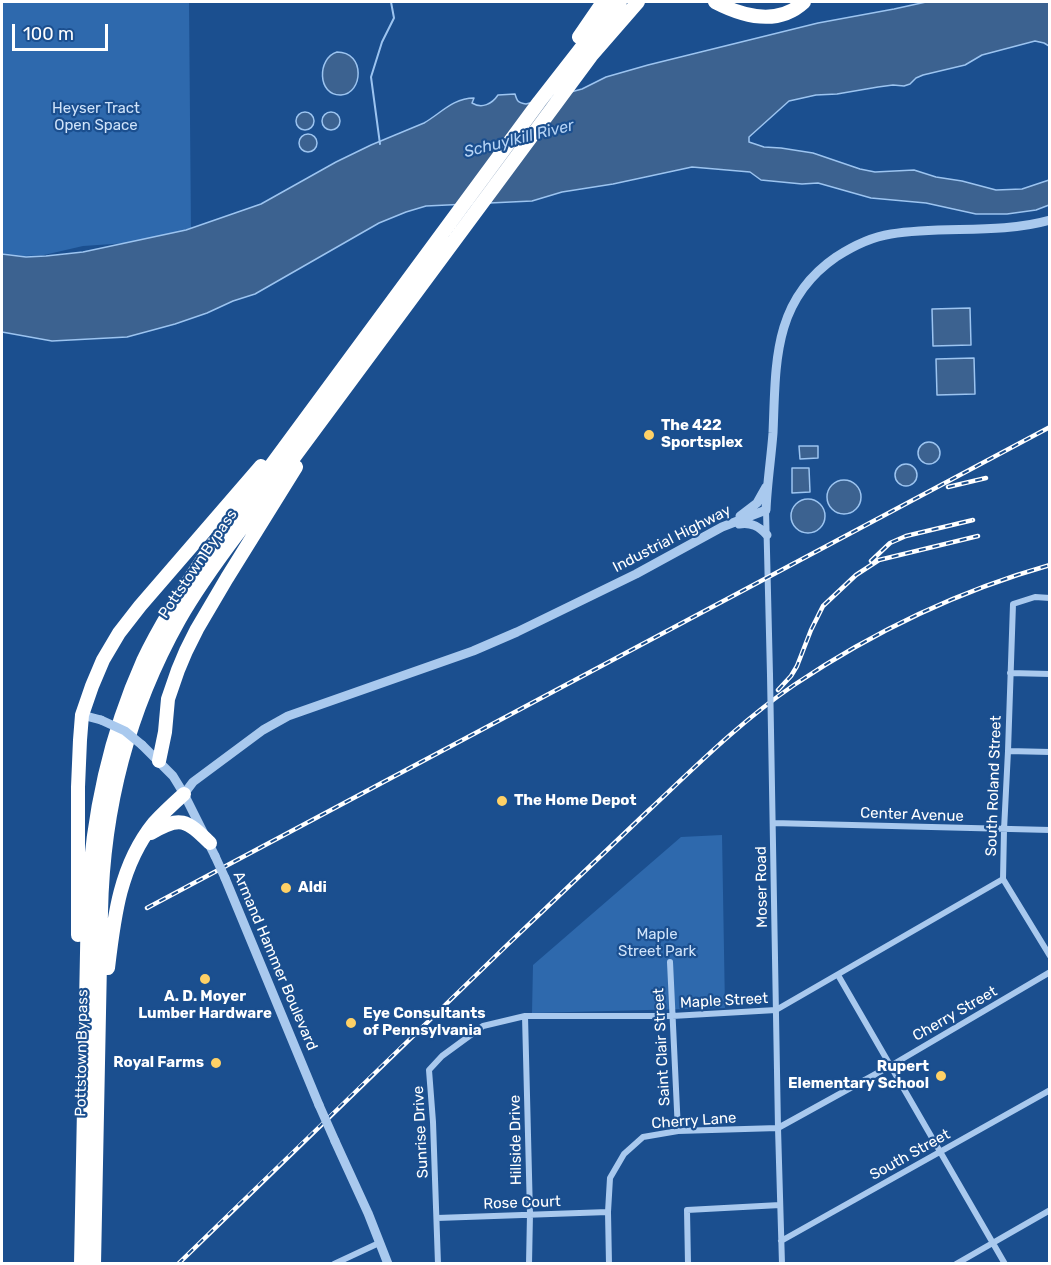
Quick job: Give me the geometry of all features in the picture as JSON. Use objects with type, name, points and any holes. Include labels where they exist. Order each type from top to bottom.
[{"type":"highway","points":[[568,60],[603,2]]},
{"type":"highway","points":[[568,60],[620,2]]},
{"type":"highway","name":"Pottstown Bypass","points":[[81,1263],[94,957],[101,912],[104,854],[116,783],[132,723],[144,691],[180,619],[214,566],[591,56],[639,2]]},
{"type":"highway","points":[[716,2],[746,14],[767,17],[785,14],[804,2]]},
{"type":"highway","points":[[729,2],[764,11],[777,10],[795,2]]},
{"type":"highway","name":"Pottstown Bypass","points":[[94,1263],[98,1054],[94,957],[83,923],[94,828],[102,786],[111,750],[130,694],[143,662],[187,582],[568,60]]},
{"type":"highway","points":[[159,761],[170,692],[197,629],[319,430],[363,364]]},
{"type":"highway","points":[[83,923],[78,787],[82,715],[92,686],[119,633],[140,606],[311,411]]},
{"type":"highway","points":[[94,957],[117,903],[128,867],[144,837],[155,822],[184,794]]},
{"type":"highway","points":[[144,837],[168,823],[178,822],[191,825],[213,850]]},
{"type":"street","points":[[766,510],[777,356],[792,304],[815,274],[849,248],[890,234],[1021,227],[1050,220]]},
{"type":"street","points":[[722,527],[757,503],[767,484]]},
{"type":"street","name":"Industrial Highway","points":[[184,794],[193,782],[263,730],[295,713],[473,651],[636,574],[722,527],[766,510]]},
{"type":"street","name":"Moser Road","points":[[766,510],[782,1263]]},
{"type":"street","points":[[722,527],[753,524],[767,535]]},
{"type":"street","name":"South Roland Street","points":[[1050,598],[1035,597],[1013,604],[1003,879],[1050,956]]},
{"type":"street","points":[[1010,673],[1050,674]]},
{"type":"street","name":"Armand Hammer Boulevard","points":[[82,715],[101,720],[125,731],[159,761],[173,776],[184,794],[213,850],[334,1141],[361,1196],[388,1263]]},
{"type":"street","points":[[1008,751],[1050,752]]},
{"type":"street","name":"Center Avenue","points":[[774,823],[1050,830]]},
{"type":"street","name":"Maple Street","points":[[483,1026],[525,1016],[672,1016],[776,1010],[1003,879]]},
{"type":"street","name":"Saint Clair Street","points":[[670,962],[678,1131]]},
{"type":"street","name":"Cherry Street","points":[[778,1128],[1050,972]]},
{"type":"street","points":[[838,975],[1005,1263]]},
{"type":"street","name":"Hillside Drive","points":[[525,1016],[529,1263]]},
{"type":"street","name":"Sunrise Drive","points":[[438,1263],[429,1070],[442,1056],[483,1026]]},
{"type":"street","name":"South Street","points":[[782,1241],[1050,1090]]},
{"type":"street","name":"Cherry Lane","points":[[609,1263],[610,1178],[624,1154],[643,1137],[678,1131],[778,1128]]},
{"type":"street","points":[[688,1263],[687,1210],[780,1205]]},
{"type":"street","points":[[956,1263],[1050,1210]]},
{"type":"street","name":"Rose Court","points":[[437,1218],[608,1212]]},
{"type":"street","points":[[334,1263],[379,1243]]},
{"type":"green space","name":"Heyser Tract Open Space","points":[[2,2],[189,2],[191,234],[127,243],[83,246],[44,255],[24,256],[2,253]]},
{"type":"green space","name":"Maple Street Park","points":[[722,835],[725,1008],[532,1013],[533,965],[681,837]]},
{"type":"water","name":"Schuylkill River","points":[[926,2],[1049,2],[1049,46],[1035,41],[982,55],[965,65],[923,75],[904,86],[893,85],[816,95],[789,101],[749,137],[749,142],[764,147],[813,153],[875,172],[914,170],[996,190],[1022,189],[1049,180],[1049,205],[1036,210],[1007,214],[976,214],[926,203],[871,198],[818,183],[802,184],[761,180],[750,172],[692,167],[562,192],[532,201],[426,206],[406,212],[379,223],[255,294],[175,324],[127,337],[52,341],[2,332],[2,254],[26,257],[83,252],[186,230],[261,204],[336,162],[424,123],[453,104],[466,99],[474,98],[472,103],[483,105],[493,101],[498,95],[515,94],[518,101],[526,104],[582,89],[606,77],[648,65],[818,23]]},
{"type":"water","points":[[337,52],[353,59],[358,73],[354,88],[341,95],[327,90],[323,76],[326,61]]},
{"type":"water","points":[[305,112],[311,115],[314,121],[311,127],[305,130],[299,127],[296,121],[299,115]]},
{"type":"water","points":[[331,112],[337,115],[340,121],[337,127],[331,130],[325,127],[322,121],[325,115]]},
{"type":"water","points":[[308,134],[314,137],[317,143],[314,149],[308,152],[302,149],[299,143],[302,137]]},
{"type":"water","points":[[970,308],[971,345],[933,346],[932,309]]},
{"type":"water","points":[[974,358],[975,394],[937,395],[936,359]]},
{"type":"water","points":[[929,442],[937,445],[940,453],[937,461],[929,464],[921,461],[918,453],[921,445]]},
{"type":"water","points":[[799,446],[818,446],[818,458],[800,459]]},
{"type":"water","points":[[902,464],[910,464],[917,471],[917,479],[910,486],[902,486],[895,479],[895,471]]},
{"type":"water","points":[[792,468],[809,468],[810,492],[792,493]]},
{"type":"water","points":[[844,480],[856,485],[861,497],[856,509],[844,514],[832,509],[827,497],[832,485]]},
{"type":"water","points":[[808,499],[820,504],[825,516],[820,528],[808,533],[796,528],[791,516],[796,504]]},
{"type":"waterway","points":[[380,144],[371,77],[382,42],[394,18],[391,2]]},
{"type":"railway","points":[[147,908],[1050,427]]},
{"type":"railway","points":[[948,487],[986,478]]},
{"type":"railway","points":[[871,561],[890,543],[906,536],[973,520]]},
{"type":"railway","points":[[778,690],[797,666],[823,606],[856,575],[879,560],[978,536]]},
{"type":"railway","points":[[178,1264],[522,931],[701,761],[755,714],[794,685],[885,631],[949,600],[1050,565]]},
{"type":"place","name":"The 422 Sportsplex","points":[[649,435]]},
{"type":"place","name":"The Home Depot","points":[[502,801]]},
{"type":"place","name":"Aldi","points":[[286,888]]},
{"type":"place","name":"A. D. Moyer Lumber Hardware","points":[[205,979]]},
{"type":"place","name":"Eye Consultants of Pennsylvania","points":[[351,1023]]},
{"type":"place","name":"Royal Farms","points":[[216,1063]]},
{"type":"place","name":"Rupert Elementary School","points":[[941,1076]]}]
